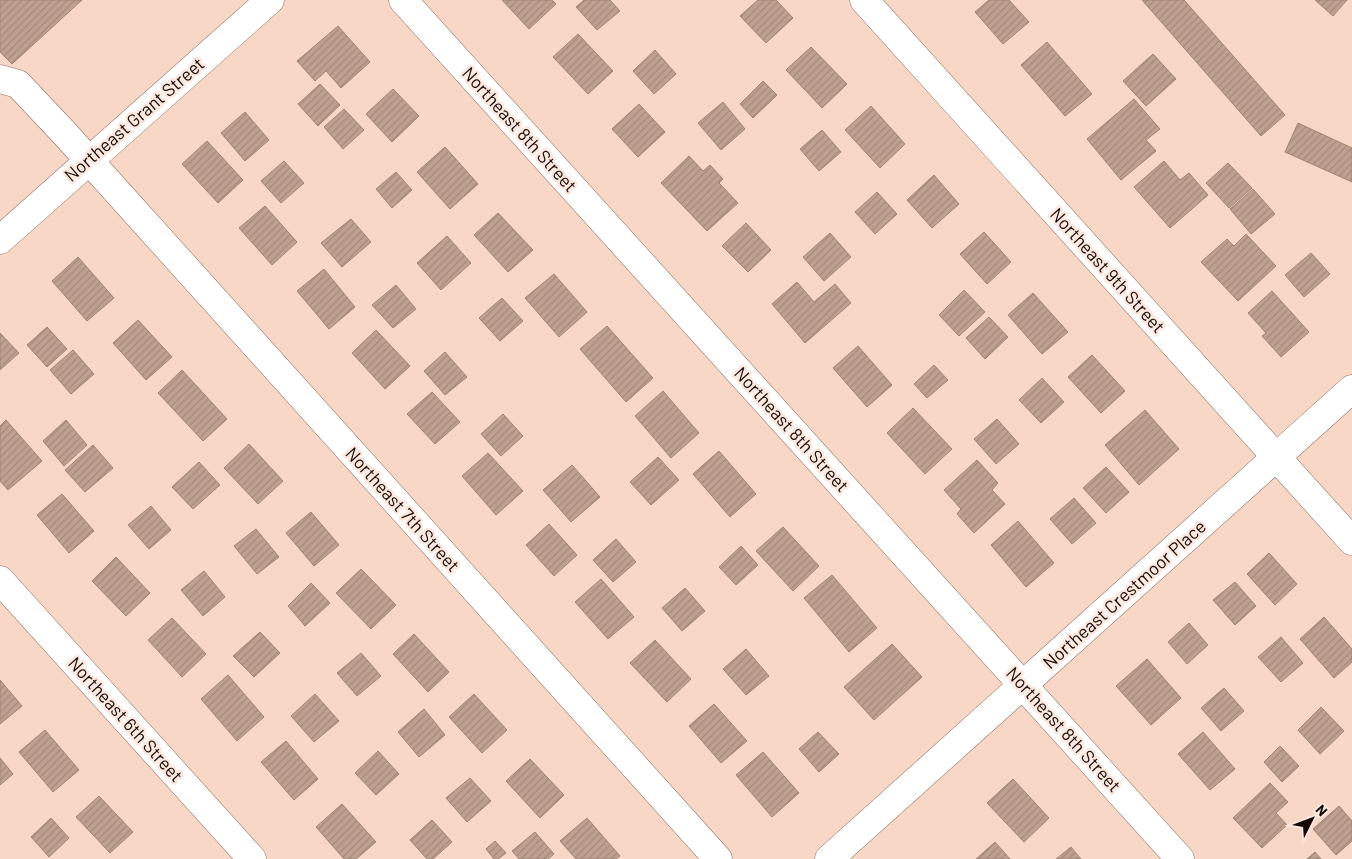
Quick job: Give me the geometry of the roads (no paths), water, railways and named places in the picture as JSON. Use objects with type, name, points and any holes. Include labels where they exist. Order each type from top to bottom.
[{"type":"street","name":"Northeast 8th Street","points":[[403,0],[1024,684],[1180,859]]},
{"type":"street","name":"Northeast 9th Street","points":[[864,0],[1352,541]]},
{"type":"street","name":"Northeast Grant Street","points":[[0,240],[267,1]]},
{"type":"street","name":"Northeast 7th Street","points":[[0,80],[18,84],[718,859]]},
{"type":"street","name":"Northeast Crestmoor Place","points":[[829,859],[1352,389]]},
{"type":"street","name":"Northeast 6th Street","points":[[0,580],[252,859]]}]
